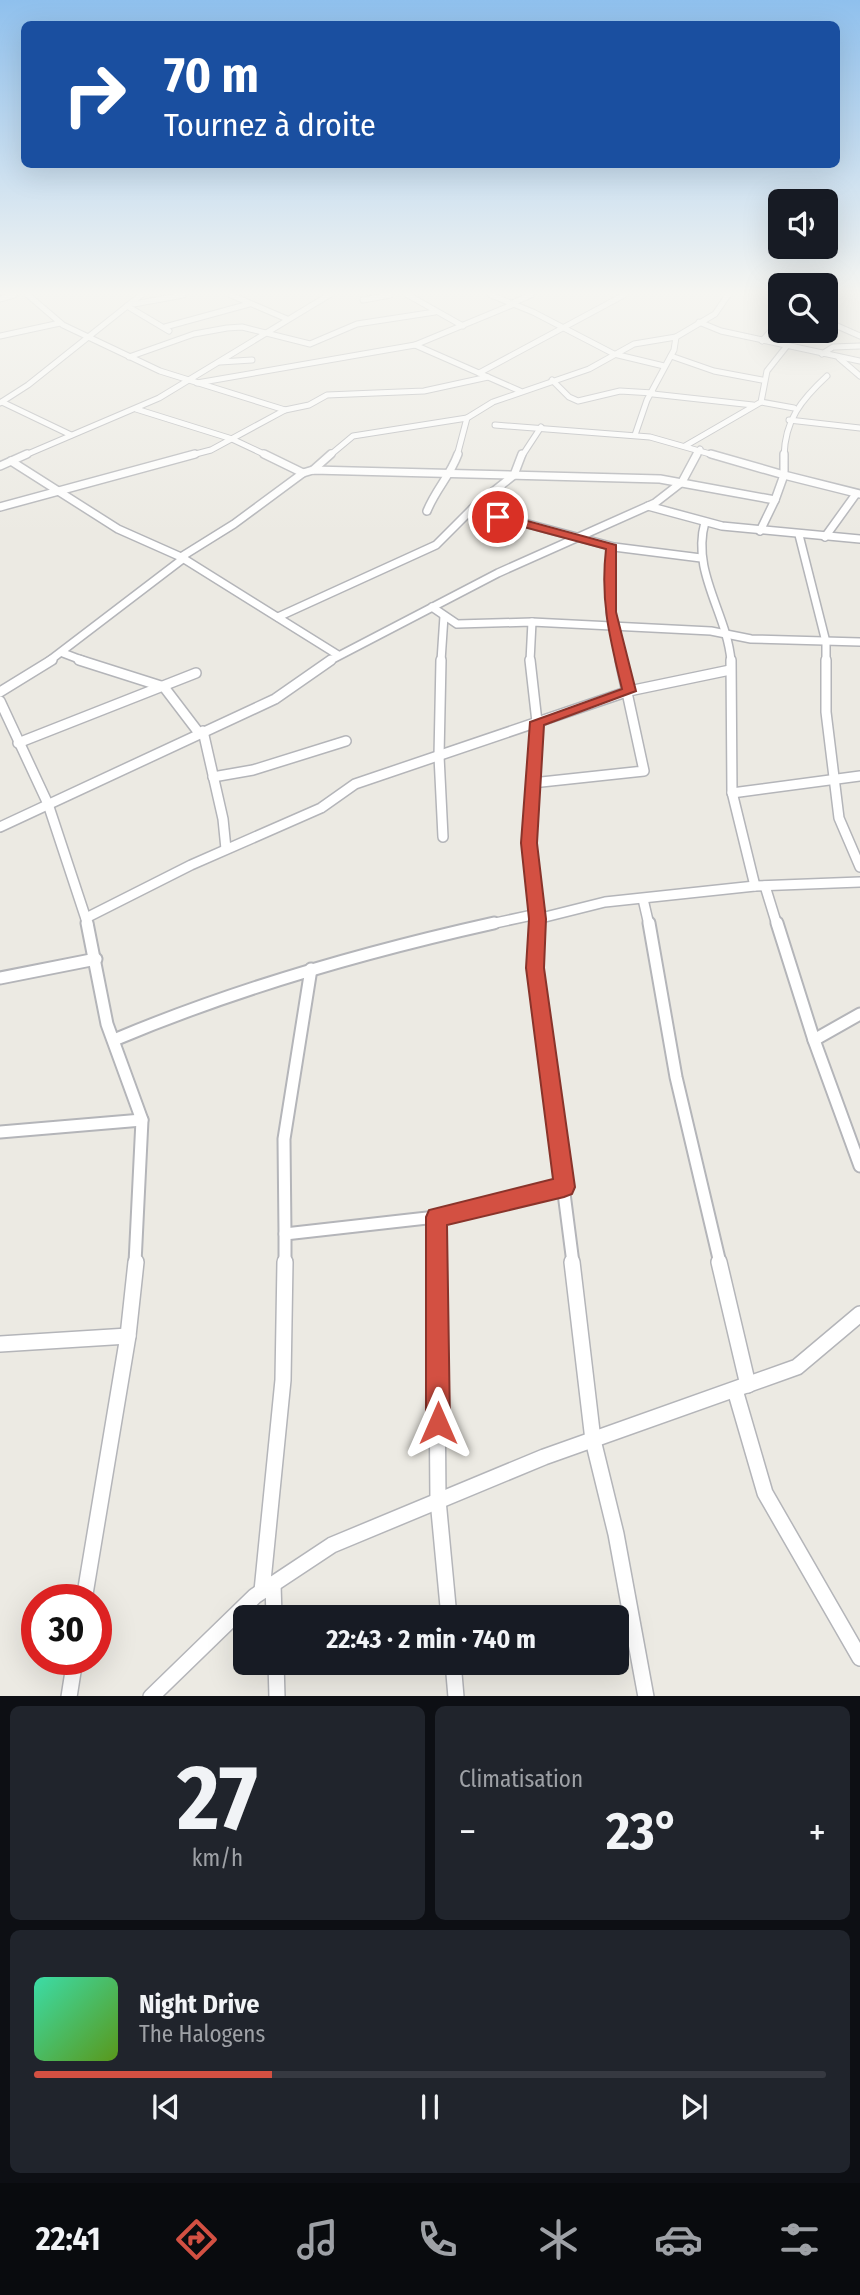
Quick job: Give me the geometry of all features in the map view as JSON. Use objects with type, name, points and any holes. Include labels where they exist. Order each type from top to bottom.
[{"type":"street","points":[[40,374],[1,403],[71,435]]},
{"type":"street","points":[[173,374],[285,410]]},
{"type":"street","points":[[0,466],[136,409],[200,374]]},
{"type":"street","points":[[197,384],[252,374]]},
{"type":"street","points":[[482,374],[520,391]]},
{"type":"street","points":[[313,470],[353,436],[467,418],[493,402],[572,374]]},
{"type":"street","points":[[635,435],[638,419],[661,374]]},
{"type":"street","points":[[730,374],[762,380]]},
{"type":"street","points":[[685,446],[758,403],[765,374]]},
{"type":"street","points":[[760,531],[784,475],[783,445],[794,408],[827,376]]},
{"type":"street","points":[[0,507],[209,451],[285,410],[309,405],[327,396],[424,391],[488,377]]},
{"type":"street","points":[[552,380],[569,397],[579,401],[604,393],[653,393],[794,408]]},
{"type":"street","points":[[136,409],[232,439],[303,473]]},
{"type":"street","points":[[427,511],[437,486],[451,473],[465,435],[467,418]]},
{"type":"street","points":[[789,420],[860,428]]},
{"type":"street","points":[[495,425],[635,435],[700,449],[858,494],[825,537]]},
{"type":"street","points":[[278,617],[411,559],[436,545],[472,509],[514,475],[523,453],[541,427]]},
{"type":"street","points":[[0,827],[275,699],[338,655],[498,573],[648,506],[673,491],[682,482],[700,449]]},
{"type":"street","points":[[11,461],[118,529],[182,557],[338,655]]},
{"type":"street","points":[[0,692],[63,653],[182,557],[234,524],[303,473],[313,470],[628,477],[682,482],[775,500]]},
{"type":"street","points":[[648,506],[705,522],[760,531],[860,540]]},
{"type":"street","points":[[472,509],[574,539],[646,554],[701,558]]},
{"type":"street","points":[[705,522],[700,533],[701,558],[726,635],[730,670],[732,793],[760,886],[860,1167]]},
{"type":"street","points":[[799,535],[826,642],[826,712],[839,818],[860,867]]},
{"type":"street","points":[[532,783],[644,771],[610,612],[612,547]]},
{"type":"street","points":[[432,607],[457,624],[532,622],[860,642]]},
{"type":"street","points":[[443,836],[439,679],[444,617]]},
{"type":"street","points":[[532,622],[530,672],[537,722],[529,843],[537,916],[535,968],[593,1440],[616,1534],[646,1696]]},
{"type":"street","points":[[63,653],[97,667],[164,687],[201,732],[213,777],[226,849]]},
{"type":"street","points":[[86,918],[226,849],[321,808],[355,784],[629,691],[730,670]]},
{"type":"street","points":[[18,743],[196,673]]},
{"type":"street","points":[[1,704],[48,804],[86,918],[107,1024],[142,1120],[138,1238],[128,1336],[87,1584]]},
{"type":"street","points":[[213,777],[253,770],[346,741]]},
{"type":"street","points":[[732,793],[860,776]]},
{"type":"street","points":[[114,1040],[159,1019],[372,950],[605,902],[760,886],[860,882]]},
{"type":"street","points":[[643,899],[658,962],[676,1077],[765,1493],[860,1658]]},
{"type":"street","points":[[0,978],[96,960]]},
{"type":"street","points":[[271,1605],[267,1587],[283,1380],[284,1139],[311,970]]},
{"type":"street","points":[[814,1040],[860,1014]]},
{"type":"street","points":[[0,1132],[142,1120]]},
{"type":"street","points":[[285,1234],[436,1217],[564,1187]]},
{"type":"street","points":[[436,1217],[438,1500],[448,1605]]},
{"type":"street","points":[[151,1696],[180,1665],[267,1587],[332,1545],[438,1500],[593,1440],[797,1367],[860,1314]]},
{"type":"street","points":[[0,1344],[128,1336]]},
{"type":"street","points":[[69,1696],[72,1675]]},
{"type":"street","points":[[276,1675],[277,1696]]},
{"type":"street","points":[[454,1675],[456,1696]]},
{"type":"route","points":[[438,1423],[436,1217],[564,1187],[554,1093],[535,968],[537,919],[529,843],[537,722],[629,691],[610,612],[612,547],[498,517]]}]
